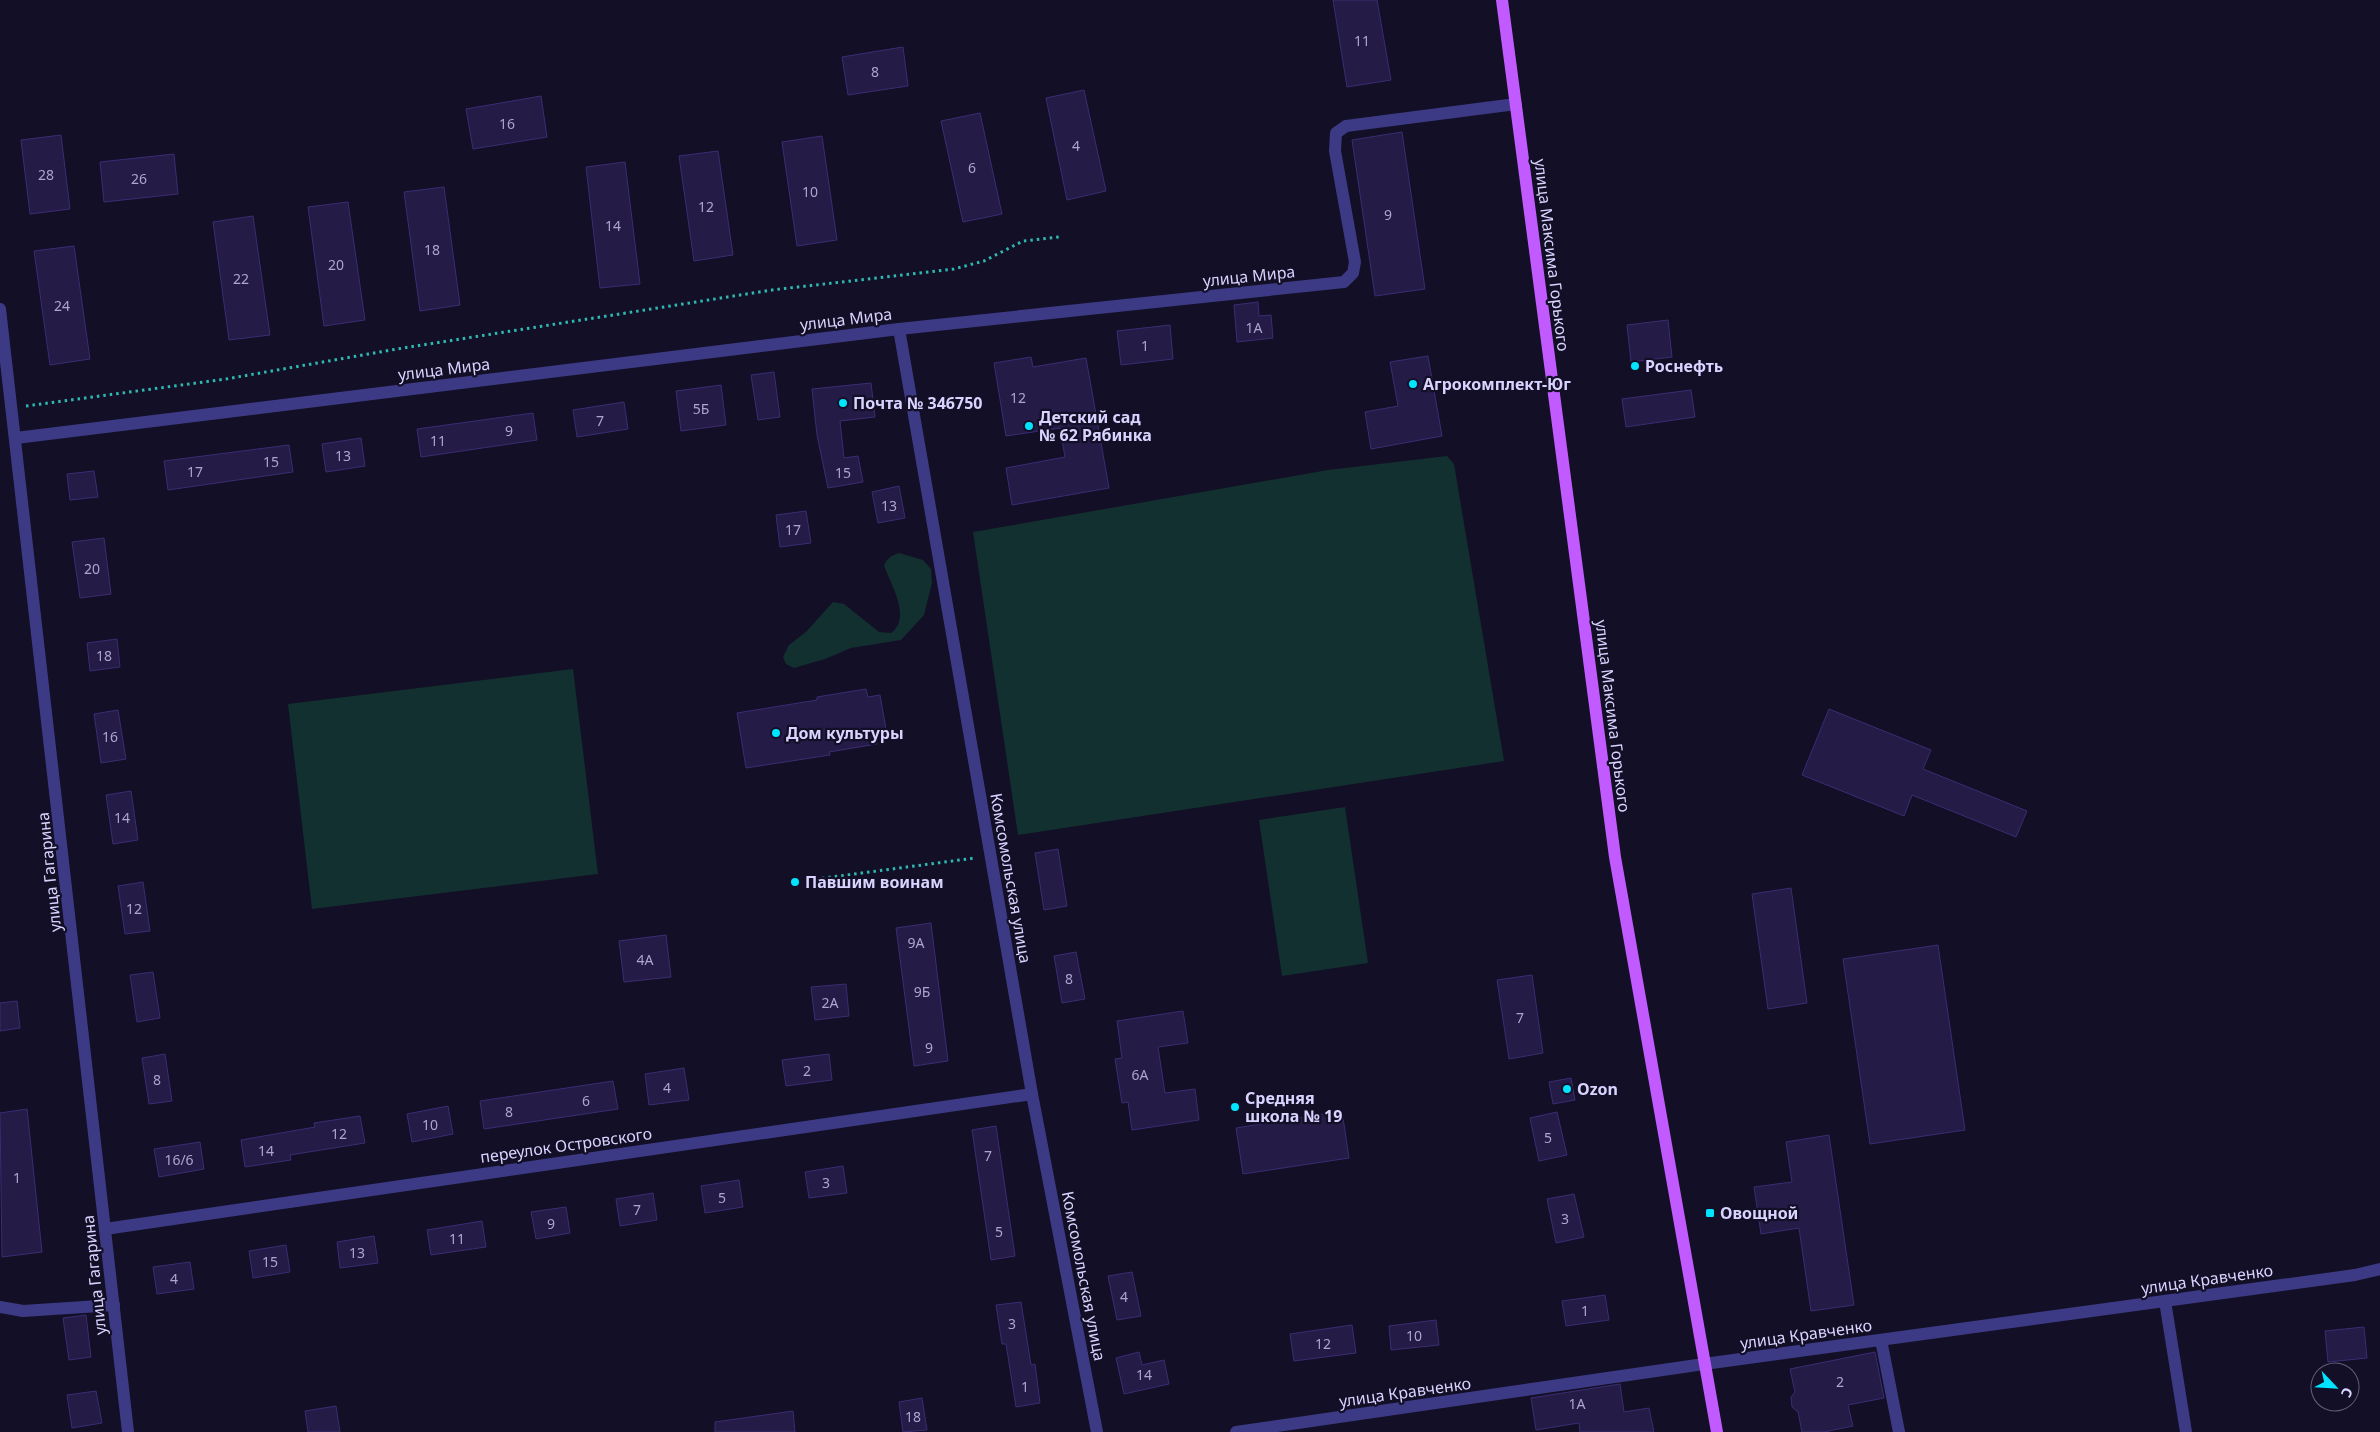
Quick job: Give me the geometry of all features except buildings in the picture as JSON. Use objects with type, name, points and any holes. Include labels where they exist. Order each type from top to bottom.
[{"type":"main road","name":"улица Максима Горького","points":[[1502,0],[1615,858],[1717,1432]]},
{"type":"street","name":"улица Мира","points":[[16,438],[899,329],[1344,282],[1353,273],[1356,262],[1335,151],[1336,133],[1346,126],[1516,104]]},
{"type":"street","name":"улица Гагарина","points":[[0,309],[128,1432]]},
{"type":"street","name":"Комсомольская улица","points":[[899,329],[1032,1094],[1097,1432]]},
{"type":"street","name":"переулок Островского","points":[[105,1229],[1032,1094]]},
{"type":"street","name":"улица Кравченко","points":[[1236,1432],[1704,1364],[2355,1276],[2380,1269]]},
{"type":"street","points":[[2165,1301],[2186,1432]]},
{"type":"street","points":[[0,1307],[23,1311],[114,1305]]},
{"type":"street","points":[[1882,1340],[1899,1432]]},
{"type":"path","points":[[12,408],[226,379],[397,349],[772,290],[954,269],[984,261],[1023,242],[1059,237]]},
{"type":"path","points":[[809,880],[991,856]]},
{"type":"green space","points":[[1447,456],[1454,464],[1504,761],[1018,835],[973,532],[1328,470]]},
{"type":"green space","points":[[899,553],[923,560],[931,569],[932,583],[924,615],[901,640],[851,648],[825,659],[794,668],[786,664],[783,657],[789,645],[806,632],[833,602],[844,604],[879,632],[891,633],[897,627],[900,619],[900,610],[895,591],[884,566],[886,561]]},
{"type":"green space","points":[[573,669],[598,874],[312,909],[288,704]]},
{"type":"green space","points":[[1345,807],[1368,963],[1282,976],[1259,820]]},
{"type":"place","name":"Роснефть","points":[[1635,366]]},
{"type":"place","name":"Агрокомплект-Юг","points":[[1413,384]]},
{"type":"place","name":"Почта № 346750","points":[[843,403]]},
{"type":"place","name":"Детский сад № 62 Рябинка","points":[[1029,426]]},
{"type":"place","name":"Дом культуры","points":[[776,733]]},
{"type":"place","name":"Павшим воинам","points":[[795,882]]},
{"type":"place","name":"Ozon","points":[[1567,1089]]},
{"type":"place","name":"Средняя школа № 19","points":[[1235,1107]]},
{"type":"place","name":"Овощной","points":[[1710,1213]]}]
